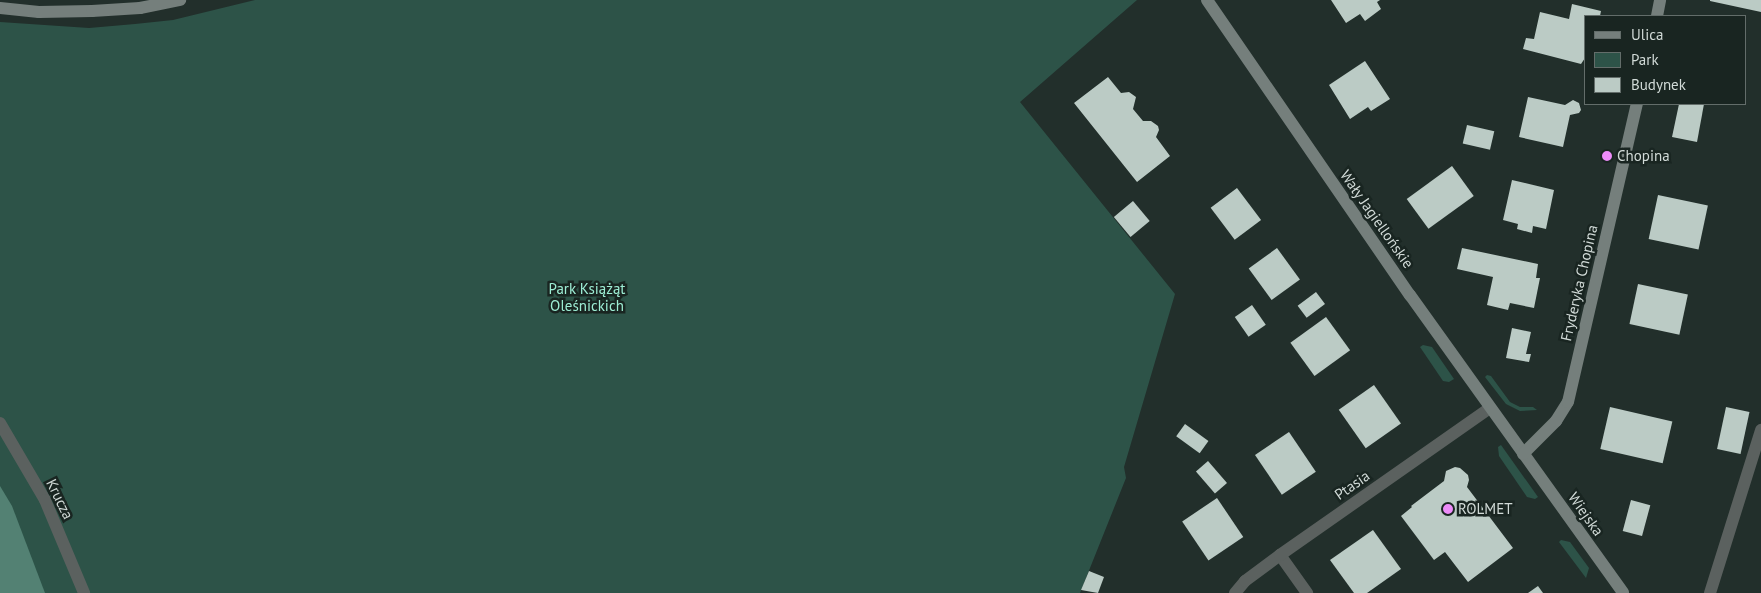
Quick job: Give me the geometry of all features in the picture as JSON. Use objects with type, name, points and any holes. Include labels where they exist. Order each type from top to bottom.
[{"type":"street","points":[[0,8],[39,12],[92,11],[140,8],[180,0]]},
{"type":"street","name":"Wały Jagiellońskie","points":[[1208,0],[1410,295],[1523,454]]},
{"type":"street","points":[[1657,15],[1660,0]]},
{"type":"street","name":"Fryderyka Chopina","points":[[1523,454],[1556,422],[1568,402],[1637,105]]},
{"type":"street","name":"Ptasia","points":[[1235,593],[1245,581],[1280,555],[1490,408]]},
{"type":"street","name":"Krucza","points":[[0,423],[45,500],[84,593]]},
{"type":"street","points":[[1710,593],[1761,430]]},
{"type":"street","name":"Wiejska","points":[[1523,454],[1623,593]]},
{"type":"street","points":[[1280,555],[1307,593]]},
{"type":"green space","name":"Park Książąt Oleśnickich","points":[[255,0],[1137,0],[1020,102],[1175,294],[1124,467],[1126,478],[1080,593],[0,593],[0,22],[89,28],[173,20]]},
{"type":"green space","points":[[1423,345],[1432,347],[1454,379],[1449,382],[1443,381],[1420,347]]},
{"type":"green space","points":[[1487,375],[1491,376],[1510,402],[1520,407],[1533,407],[1537,410],[1520,411],[1506,404],[1485,377]]},
{"type":"green space","points":[[1501,445],[1538,497],[1535,499],[1527,497],[1499,456],[1498,447]]},
{"type":"green space","points":[[1561,540],[1570,542],[1589,568],[1586,578],[1559,542]]},
{"type":"shaded area","points":[[0,486],[12,506],[45,593],[0,593]]},
{"type":"building","points":[[1331,0],[1380,0],[1377,2],[1381,9],[1365,21],[1360,14],[1346,23]]},
{"type":"building","points":[[1761,0],[1761,12],[1710,1]]},
{"type":"building","points":[[1572,4],[1601,11],[1600,15],[1584,15],[1584,60],[1581,64],[1523,49],[1526,38],[1534,39],[1540,12],[1569,19]]},
{"type":"building","points":[[1365,61],[1390,99],[1371,111],[1368,107],[1350,119],[1329,85]]},
{"type":"building","points":[[1108,77],[1121,93],[1129,92],[1136,97],[1133,109],[1143,121],[1151,121],[1158,126],[1159,130],[1156,137],[1170,156],[1137,182],[1074,103]]},
{"type":"building","points":[[1528,97],[1565,105],[1573,100],[1579,103],[1581,110],[1579,113],[1570,115],[1563,147],[1519,137]]},
{"type":"building","points":[[1679,105],[1704,105],[1697,142],[1672,137]]},
{"type":"building","points":[[1467,125],[1494,131],[1490,150],[1463,144]]},
{"type":"building","points":[[1452,166],[1474,196],[1428,229],[1407,199]]},
{"type":"building","points":[[1512,180],[1554,190],[1546,229],[1533,226],[1532,233],[1517,229],[1518,224],[1503,220]]},
{"type":"building","points":[[1237,188],[1261,220],[1235,240],[1211,208]]},
{"type":"building","points":[[1658,195],[1708,206],[1699,250],[1649,239]]},
{"type":"building","points":[[1133,201],[1150,221],[1131,237],[1114,217]]},
{"type":"building","points":[[1277,248],[1300,280],[1272,300],[1249,269]]},
{"type":"building","points":[[1462,248],[1538,264],[1536,278],[1540,278],[1534,308],[1510,303],[1508,310],[1487,305],[1493,277],[1457,269]]},
{"type":"building","points":[[1638,284],[1688,295],[1679,335],[1629,324]]},
{"type":"building","points":[[1316,292],[1325,304],[1307,318],[1298,306]]},
{"type":"building","points":[[1252,305],[1266,325],[1249,337],[1235,317]]},
{"type":"building","points":[[1326,317],[1350,350],[1315,376],[1290,343]]},
{"type":"building","points":[[1512,328],[1531,332],[1526,354],[1531,354],[1529,362],[1506,358]]},
{"type":"building","points":[[1374,385],[1401,424],[1366,448],[1339,410]]},
{"type":"building","points":[[1610,407],[1672,421],[1663,463],[1600,449]]},
{"type":"building","points":[[1726,407],[1749,412],[1741,454],[1717,449]]},
{"type":"building","points":[[1185,424],[1208,441],[1200,453],[1176,436]]},
{"type":"building","points":[[1289,432],[1316,472],[1282,495],[1255,455]]},
{"type":"building","points":[[1208,461],[1227,483],[1215,493],[1196,471]]},
{"type":"building","points":[[1455,467],[1460,468],[1468,475],[1467,487],[1513,548],[1468,582],[1445,552],[1434,560],[1401,516],[1444,481],[1446,471]]},
{"type":"building","points":[[1217,498],[1243,537],[1208,560],[1182,521]]},
{"type":"building","points":[[1631,500],[1650,505],[1642,536],[1623,531]]},
{"type":"building","points":[[1373,530],[1401,569],[1367,593],[1354,593],[1330,560]]},
{"type":"building","points":[[1089,571],[1104,577],[1098,593],[1081,590]]},
{"type":"building","points":[[1538,586],[1543,593],[1528,593]]},
{"type":"place","name":"Chopina","points":[[1607,156]]},
{"type":"place","name":"ROLMET","points":[[1448,509]]}]
